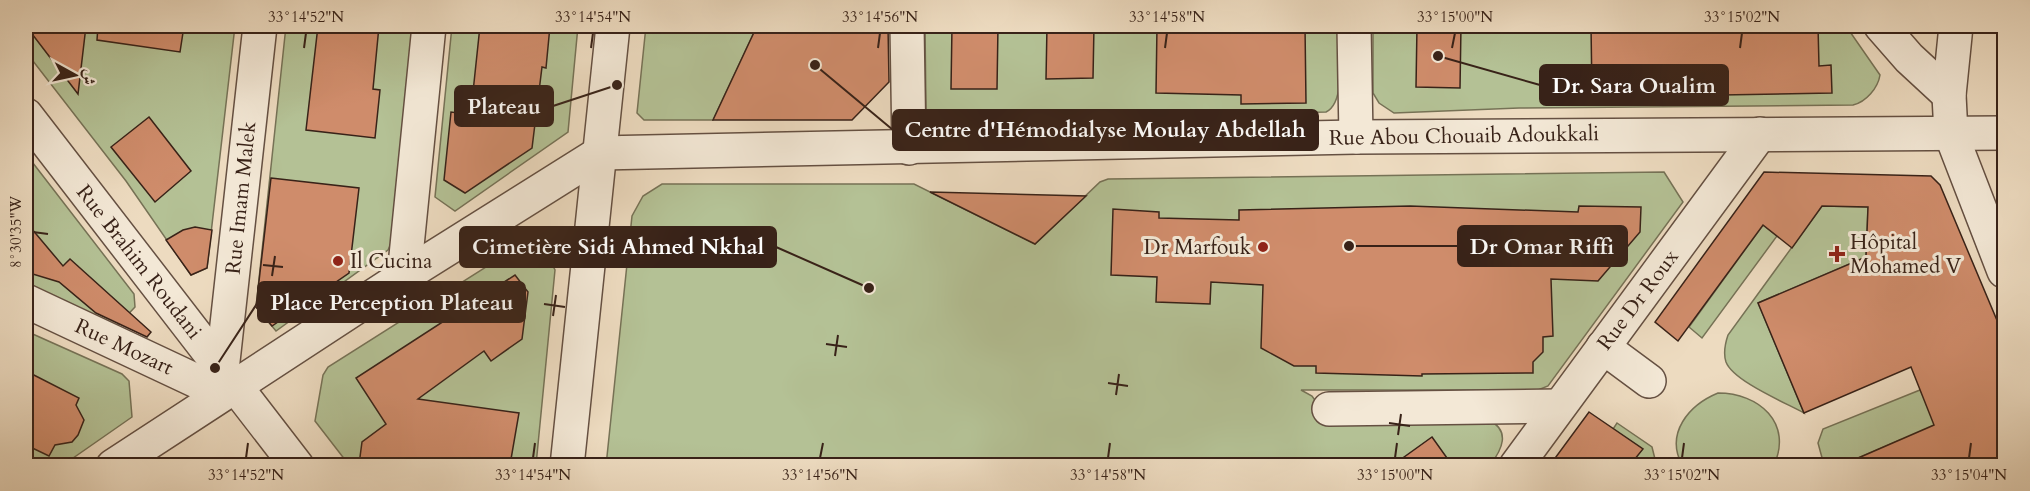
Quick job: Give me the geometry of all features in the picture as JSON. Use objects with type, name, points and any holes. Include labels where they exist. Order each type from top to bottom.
[{"type":"street","name":"Rue Imam Malek","points":[[227,383],[260,26]]},
{"type":"street","points":[[404,276],[429,26]]},
{"type":"street","points":[[567,465],[613,26]]},
{"type":"street","points":[[907,26],[909,148]]},
{"type":"street","points":[[1354,26],[1356,137]]},
{"type":"street","points":[[1881,26],[1909,58],[1949,95]]},
{"type":"street","points":[[1956,26],[1949,95],[1951,134],[2004,272]]},
{"type":"street","name":"Rue Brahim Roudani","points":[[26,115],[227,383],[297,465]]},
{"type":"street","name":"Rue Abou Chouaib Adoukkali","points":[[600,153],[1356,137],[2004,133]]},
{"type":"street","name":"Rue Dr Roux","points":[[1516,465],[1760,134]]},
{"type":"street","points":[[113,465],[227,383],[404,276],[600,153]]},
{"type":"street","name":"Rue Mozart","points":[[26,301],[227,383]]},
{"type":"street","points":[[1603,347],[1649,381]]},
{"type":"street","points":[[1329,409],[1559,406]]},
{"type":"green space","points":[[26,26],[235,26],[207,268],[191,275],[126,181],[26,52]]},
{"type":"green space","points":[[286,26],[413,26],[393,239],[388,250],[276,331],[256,307]]},
{"type":"green space","points":[[452,26],[578,26],[568,132],[455,211],[435,197]]},
{"type":"green space","points":[[646,26],[757,26],[713,120],[644,120],[637,113]]},
{"type":"green space","points":[[925,26],[1339,26],[1339,86],[1333,106],[1326,112],[943,120],[932,118],[926,110]]},
{"type":"green space","points":[[1373,26],[1846,26],[1880,75],[1871,94],[1853,105],[1519,108],[1394,113],[1379,103],[1373,93]]},
{"type":"green space","points":[[26,154],[134,294],[135,307],[116,327],[26,286]]},
{"type":"green space","points":[[1664,172],[1683,202],[1548,386],[1538,390],[1301,390],[1312,396],[1332,424],[1489,420],[1496,424],[1502,435],[1501,447],[1490,465],[606,466],[632,216],[643,196],[662,184],[914,184],[1035,244],[1100,182],[1108,179]]},
{"type":"green space","points":[[2004,173],[2004,223],[1998,204],[1998,192]]},
{"type":"green space","points":[[1822,206],[1868,207],[1866,257],[1758,303],[1804,413],[1739,377],[1726,362],[1725,348],[1728,335]]},
{"type":"green space","points":[[1763,225],[1777,236],[1702,338],[1689,327]]},
{"type":"green space","points":[[530,243],[548,256],[555,270],[536,465],[349,465],[315,421],[323,375],[328,367],[516,248]]},
{"type":"green space","points":[[26,331],[122,374],[129,381],[132,417],[63,465],[26,466]]},
{"type":"green space","points":[[1920,390],[1956,447],[1911,465],[1900,440],[1842,465],[1824,465],[1818,443],[1823,429]]},
{"type":"green space","points":[[1718,393],[1747,398],[1768,413],[1779,436],[1779,450],[1774,465],[1682,465],[1677,453],[1678,431],[1689,413],[1707,398]]},
{"type":"green space","points":[[1617,423],[1652,447],[1655,459],[1650,465],[1630,465],[1642,449],[1613,429]]},
{"type":"building","points":[[26,26],[86,26],[78,94]]},
{"type":"building","points":[[98,26],[184,26],[180,52],[97,40]]},
{"type":"building","points":[[318,26],[379,26],[373,89],[380,90],[375,138],[306,130]]},
{"type":"building","points":[[480,26],[550,26],[546,68],[542,67],[532,148],[465,193],[444,180],[451,112],[466,114],[469,91],[473,92]]},
{"type":"building","points":[[757,26],[888,26],[889,82],[852,120],[713,120]]},
{"type":"building","points":[[952,26],[998,26],[997,89],[951,89]]},
{"type":"building","points":[[1047,26],[1094,26],[1093,78],[1046,79]]},
{"type":"building","points":[[1157,26],[1305,26],[1306,103],[1241,104],[1241,95],[1156,93]]},
{"type":"building","points":[[1417,26],[1461,26],[1460,88],[1416,87]]},
{"type":"building","points":[[1591,26],[1818,26],[1819,66],[1831,65],[1832,93],[1721,95],[1721,89],[1592,94]]},
{"type":"building","points":[[149,117],[191,171],[155,202],[111,147]]},
{"type":"building","points":[[1764,172],[1931,176],[1940,185],[2004,337],[2004,465],[1842,465],[1934,425],[1911,367],[1804,413],[1758,303],[1866,257],[1868,207],[1822,206],[1792,248],[1763,225],[1678,341],[1655,322]]},
{"type":"building","points":[[271,178],[359,188],[349,273],[272,326],[256,307]]},
{"type":"building","points":[[930,192],[1086,196],[1035,244]]},
{"type":"building","points":[[1410,206],[1578,212],[1579,206],[1641,207],[1640,232],[1598,281],[1551,279],[1553,336],[1543,337],[1543,352],[1533,362],[1533,373],[1422,374],[1422,376],[1316,373],[1316,366],[1294,366],[1261,348],[1263,285],[1211,282],[1210,304],[1156,302],[1157,277],[1111,275],[1113,209],[1159,212],[1159,218],[1239,220],[1239,210]]},
{"type":"building","points":[[26,222],[63,266],[70,259],[151,332],[147,337],[96,313],[59,282],[26,272]]},
{"type":"building","points":[[195,227],[212,230],[207,268],[191,275],[166,240],[183,230]]},
{"type":"building","points":[[515,275],[528,292],[522,339],[491,361],[484,351],[418,399],[519,413],[510,465],[367,465],[360,457],[362,442],[386,424],[356,378]]},
{"type":"building","points":[[26,371],[79,398],[76,405],[84,420],[78,435],[72,442],[55,445],[49,456],[26,445]]},
{"type":"building","points":[[1589,412],[1643,449],[1630,465],[1550,465]]},
{"type":"building","points":[[1432,437],[1452,465],[1393,465]]},
{"type":"place","name":"Dr. Sara Oualim","points":[[1438,56]]},
{"type":"place","name":"Centre d'Hémodialyse Moulay Abdellah","points":[[815,65]]},
{"type":"place","name":"Plateau","points":[[617,85]]},
{"type":"place","name":"Dr Omar Riffi","points":[[1349,246]]},
{"type":"place","name":"Dr Marfouk","points":[[1263,247]]},
{"type":"place","name":"Hôpital Mohamed V","points":[[1837,254]]},
{"type":"place","name":"Il Cucina","points":[[338,261]]},
{"type":"place","name":"Cimetière Sidi Ahmed Nkhal","points":[[869,288]]},
{"type":"place","name":"Place Perception Plateau","points":[[215,368]]}]
